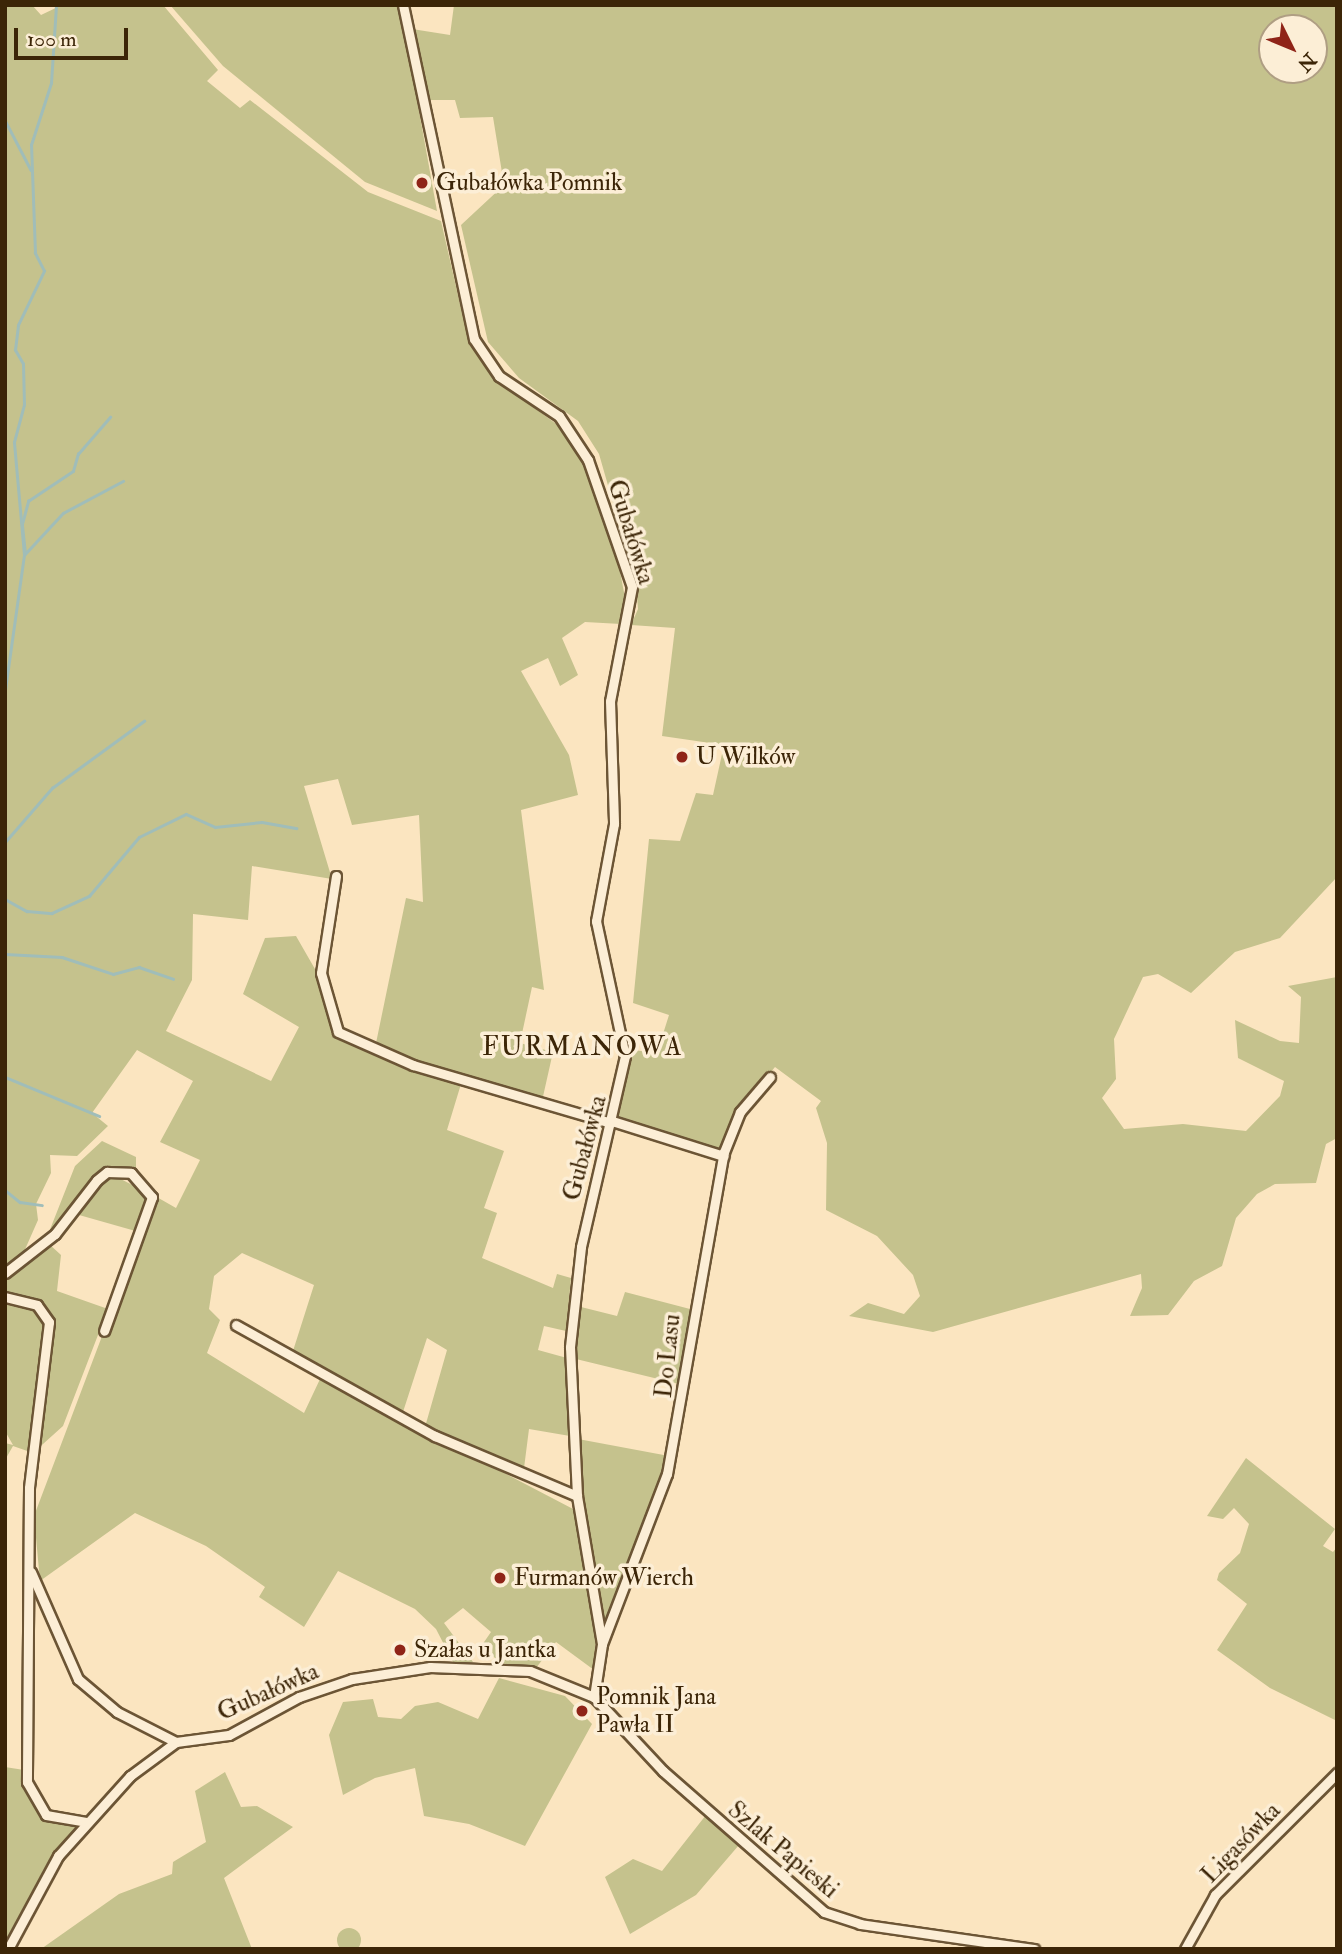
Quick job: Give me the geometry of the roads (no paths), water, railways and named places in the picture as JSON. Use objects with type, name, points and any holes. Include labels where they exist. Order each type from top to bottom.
[{"type":"street","name":"Gubałówka","points":[[176,1742],[229,1735],[338,1682],[430,1667],[515,1668],[594,1698],[602,1644],[577,1496],[572,1307],[625,1056],[596,921],[614,824],[610,701],[632,587],[588,460],[559,416],[499,376],[474,339],[403,5]]},
{"type":"street","points":[[336,876],[321,973],[338,1032],[423,1069],[724,1156]]},
{"type":"street","name":"Do Lasu","points":[[602,1644],[667,1474],[724,1156],[740,1112],[770,1077]]},
{"type":"street","points":[[5,1273],[55,1234],[107,1172],[131,1172],[148,1186],[149,1214],[104,1331]]},
{"type":"street","points":[[5,1297],[37,1305],[49,1322],[29,1488],[31,1572],[27,1782],[46,1815],[87,1822]]},
{"type":"street","points":[[236,1325],[435,1436],[577,1496]]},
{"type":"street","points":[[31,1572],[78,1679],[117,1712],[176,1742]]},
{"type":"street","name":"Szlak Papieski","points":[[594,1698],[663,1771],[824,1912],[860,1924],[1034,1949]]},
{"type":"street","points":[[8,1949],[58,1857],[87,1822],[154,1754],[176,1742]]},
{"type":"street","name":"Ligasówka","points":[[1185,1949],[1215,1895],[1337,1773]]},
{"type":"waterway","points":[[5,690],[24,555],[14,442],[24,405],[23,364],[15,350],[18,325],[44,271],[35,253],[31,145],[51,83],[56,5]]},
{"type":"waterway","points":[[5,120],[31,170]]},
{"type":"waterway","points":[[25,554],[22,524],[28,501],[73,471],[78,454],[110,417]]},
{"type":"waterway","points":[[24,555],[63,513],[123,481]]},
{"type":"waterway","points":[[5,842],[52,788],[144,721]]},
{"type":"waterway","points":[[5,899],[27,911],[52,913],[89,896],[139,837],[186,814],[215,827],[262,822],[296,828]]},
{"type":"waterway","points":[[5,954],[62,957],[113,974],[139,967],[173,979]]},
{"type":"waterway","points":[[5,1077],[99,1116]]},
{"type":"waterway","points":[[5,1190],[20,1202],[42,1205]]},
{"type":"place","name":"Gubałówka Pomnik","points":[[422,183]]},
{"type":"place","name":"U Wilków","points":[[682,757]]},
{"type":"place","name":"Furmanów Wierch","points":[[500,1578]]},
{"type":"place","name":"Szałas u Jantka","points":[[400,1650]]},
{"type":"place","name":"Pomnik Jana Pawła II","points":[[582,1711]]},
{"type":"district","name":"FURMANOWA","points":[[583,1048]]}]
